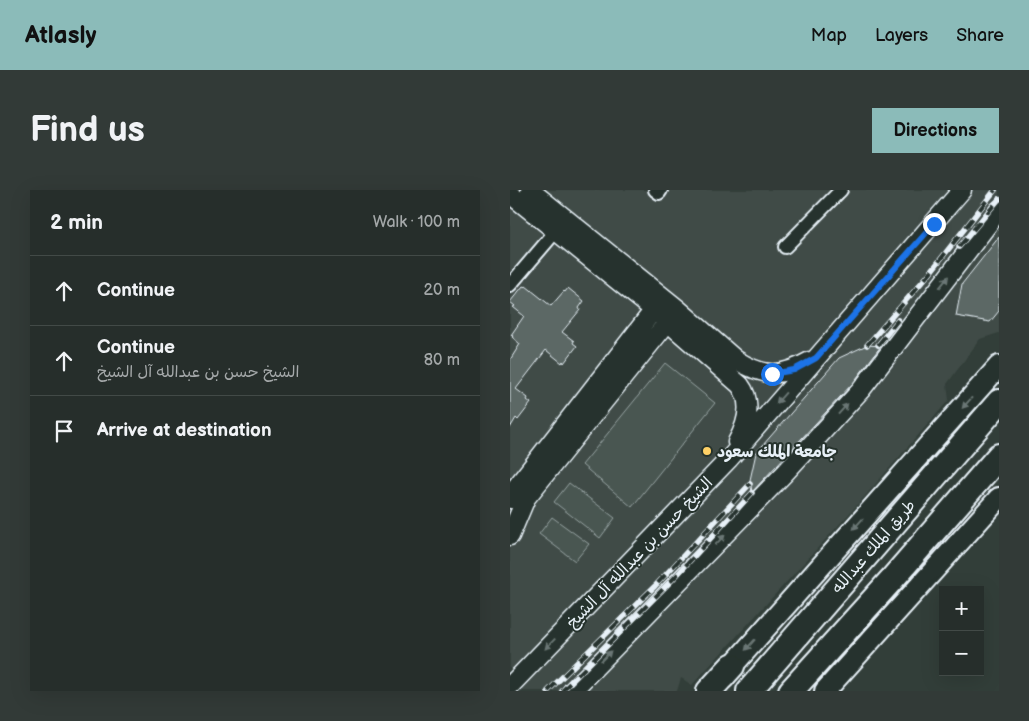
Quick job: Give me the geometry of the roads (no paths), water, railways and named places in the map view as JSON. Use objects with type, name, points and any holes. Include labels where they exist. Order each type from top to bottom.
[{"type":"highway","name":"طريق الملك عبدالله","points":[[749,691],[999,402]]},
{"type":"highway","points":[[792,691],[999,456]]},
{"type":"highway","points":[[894,577],[999,479]]},
{"type":"highway","points":[[709,691],[732,666]]},
{"type":"main road","points":[[530,190],[666,310],[740,385],[745,392],[748,408],[744,428],[728,459]]},
{"type":"main road","name":"الشيخ حسن بن عبدالله آل الشيخ","points":[[510,686],[728,459],[962,190]]},
{"type":"main road","points":[[510,194],[556,231],[735,359],[754,370],[772,374],[784,373],[794,370],[816,358]]},
{"type":"main road","points":[[572,691],[784,474],[861,390],[999,210]]},
{"type":"main road","points":[[510,499],[514,490],[666,310]]},
{"type":"main road","points":[[510,536],[526,498],[666,310]]},
{"type":"main road","points":[[715,691],[732,666],[999,366]]},
{"type":"main road","points":[[824,691],[999,498]]},
{"type":"street","points":[[655,190],[659,193],[661,190]]},
{"type":"street","points":[[785,247],[841,190]]},
{"type":"street","points":[[510,285],[556,231]]},
{"type":"railway","points":[[867,345],[929,274],[995,190]]},
{"type":"railway","points":[[959,247],[999,199]]},
{"type":"railway","points":[[878,345],[898,320]]},
{"type":"railway","points":[[548,691],[655,586],[750,484]]},
{"type":"railway","points":[[562,691],[678,574],[752,493]]},
{"type":"place","name":"جامعة الملك سعود","points":[[707,451]]}]
